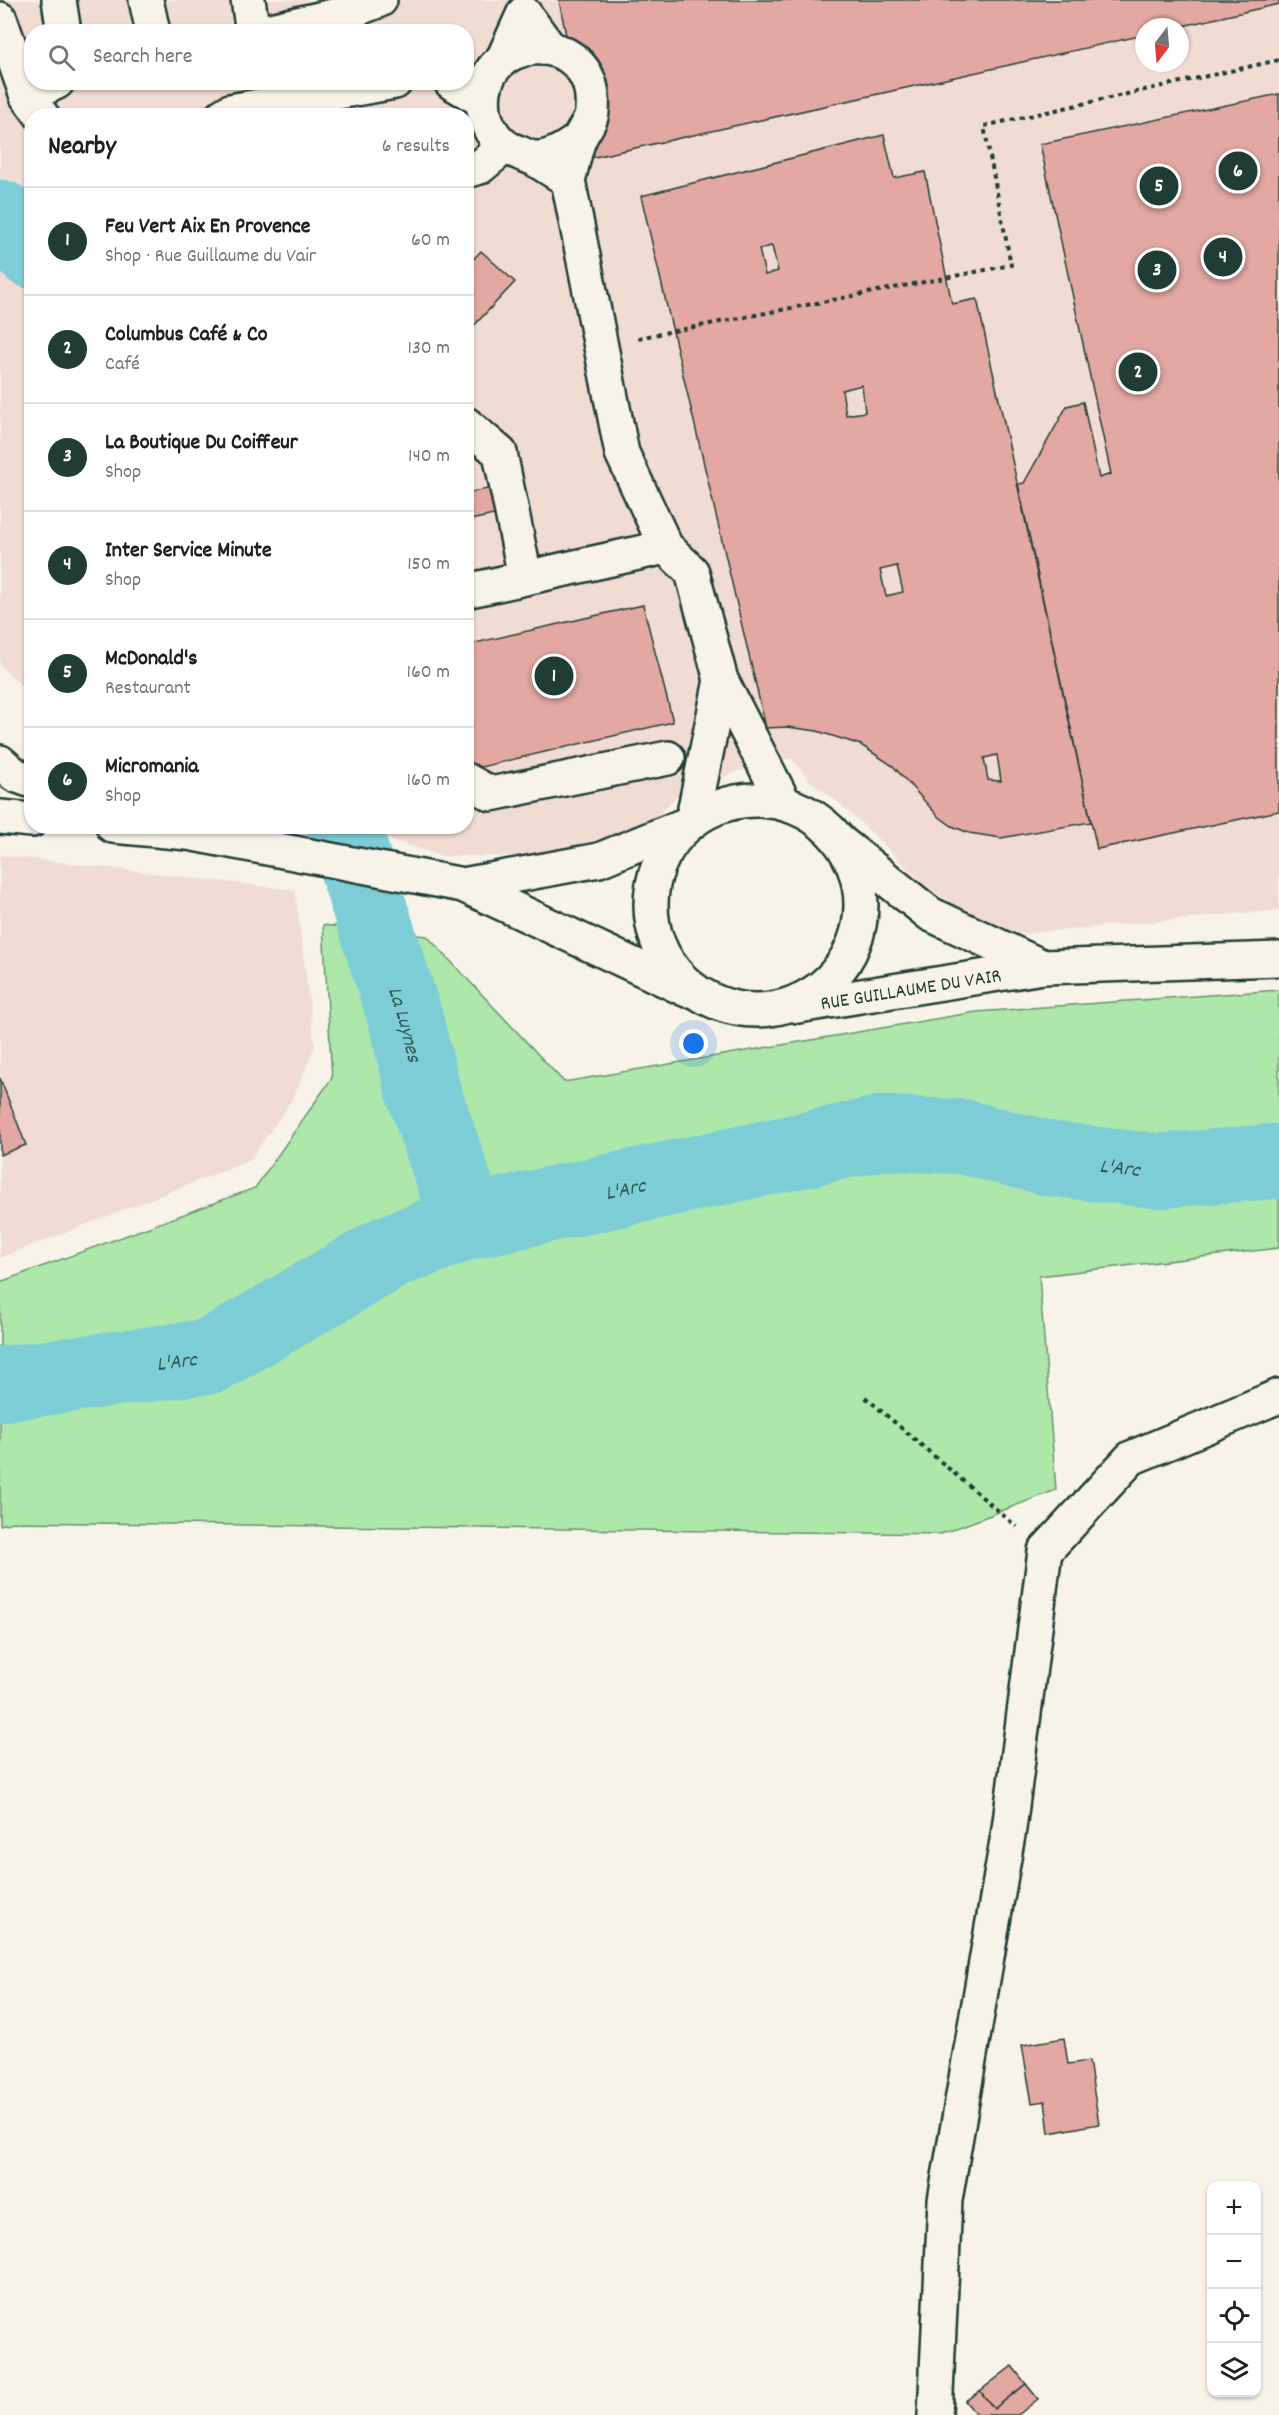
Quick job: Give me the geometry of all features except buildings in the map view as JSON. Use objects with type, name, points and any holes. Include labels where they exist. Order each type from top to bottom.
[{"type":"main road","points":[[59,0],[63,24]]},
{"type":"main road","points":[[146,0],[151,24]]},
{"type":"main road","points":[[248,0],[252,24]]},
{"type":"main road","points":[[287,24],[345,6],[380,0]]},
{"type":"main road","points":[[549,47],[522,7],[485,77],[487,125],[519,152],[568,180]]},
{"type":"main road","points":[[0,19],[24,79]]},
{"type":"main road","points":[[485,77],[530,47],[549,47],[561,51],[580,65],[590,84],[592,113],[579,139],[568,180],[622,453],[666,547],[692,572],[721,680],[784,803]]},
{"type":"main road","points":[[29,90],[35,106],[50,90]]},
{"type":"main road","points":[[247,108],[349,90]]},
{"type":"main road","points":[[474,169],[519,152],[561,153],[579,139]]},
{"type":"main road","points":[[474,431],[500,453],[525,577]]},
{"type":"main road","points":[[474,589],[666,547]]},
{"type":"main road","points":[[702,997],[667,963],[651,925],[655,871],[690,821],[721,680]]},
{"type":"main road","points":[[474,784],[491,794],[668,758]]},
{"type":"main road","points":[[0,762],[15,775],[24,778]]},
{"type":"main road","points":[[198,834],[463,885],[702,997],[735,1009],[777,1010],[819,991],[850,955],[862,892],[843,844],[819,820],[784,803],[740,800],[599,860],[463,885]]},
{"type":"main road","points":[[0,817],[24,819]]},
{"type":"main road","name":"RUE GUILLAUME DU VAIR","points":[[843,844],[930,914],[1043,967]]},
{"type":"main road","name":"RUE GUILLAUME DU VAIR","points":[[777,1010],[1043,967],[1279,959]]},
{"type":"main road","points":[[935,2415],[945,2200],[1009,1829],[1046,1551],[1131,1458],[1279,1396]]},
{"type":"path","points":[[601,345],[1011,264],[984,126],[1279,60]]},
{"type":"path","points":[[865,1397],[1046,1551]]},
{"type":"shaded area","points":[[0,0],[1279,0],[1279,910],[1020,934],[969,913],[927,888],[835,799],[811,782],[791,758],[736,772],[676,797],[653,820],[592,846],[522,856],[442,856],[371,834],[474,834],[474,108],[24,108],[24,688],[0,665]]},
{"type":"shaded area","points":[[0,855],[295,890],[315,1046],[293,1099],[249,1161],[0,1258]]},
{"type":"green space","points":[[323,925],[427,936],[564,1082],[976,1012],[1279,990],[1279,1248],[1039,1276],[1056,1490],[941,1534],[13,1522],[0,1525],[0,1282],[255,1188],[332,1078]]},
{"type":"waterway","name":"La Luynes","points":[[0,217],[24,242]]},
{"type":"waterway","name":"La Luynes","points":[[346,834],[405,1017],[424,1094],[468,1222]]},
{"type":"waterway","name":"L'Arc","points":[[0,1384],[211,1356],[390,1252],[468,1222],[882,1133],[964,1137],[1051,1159],[1158,1171],[1279,1161]]},
{"type":"place","name":"Micromania","points":[[1238,171]]},
{"type":"place","name":"McDonald's","points":[[1159,186]]},
{"type":"place","name":"Inter Service Minute","points":[[1223,257]]},
{"type":"place","name":"La Boutique Du Coiffeur","points":[[1157,270]]},
{"type":"place","name":"Columbus Café & Co","points":[[1138,372]]},
{"type":"place","name":"Feu Vert Aix En Provence","points":[[554,676]]}]
